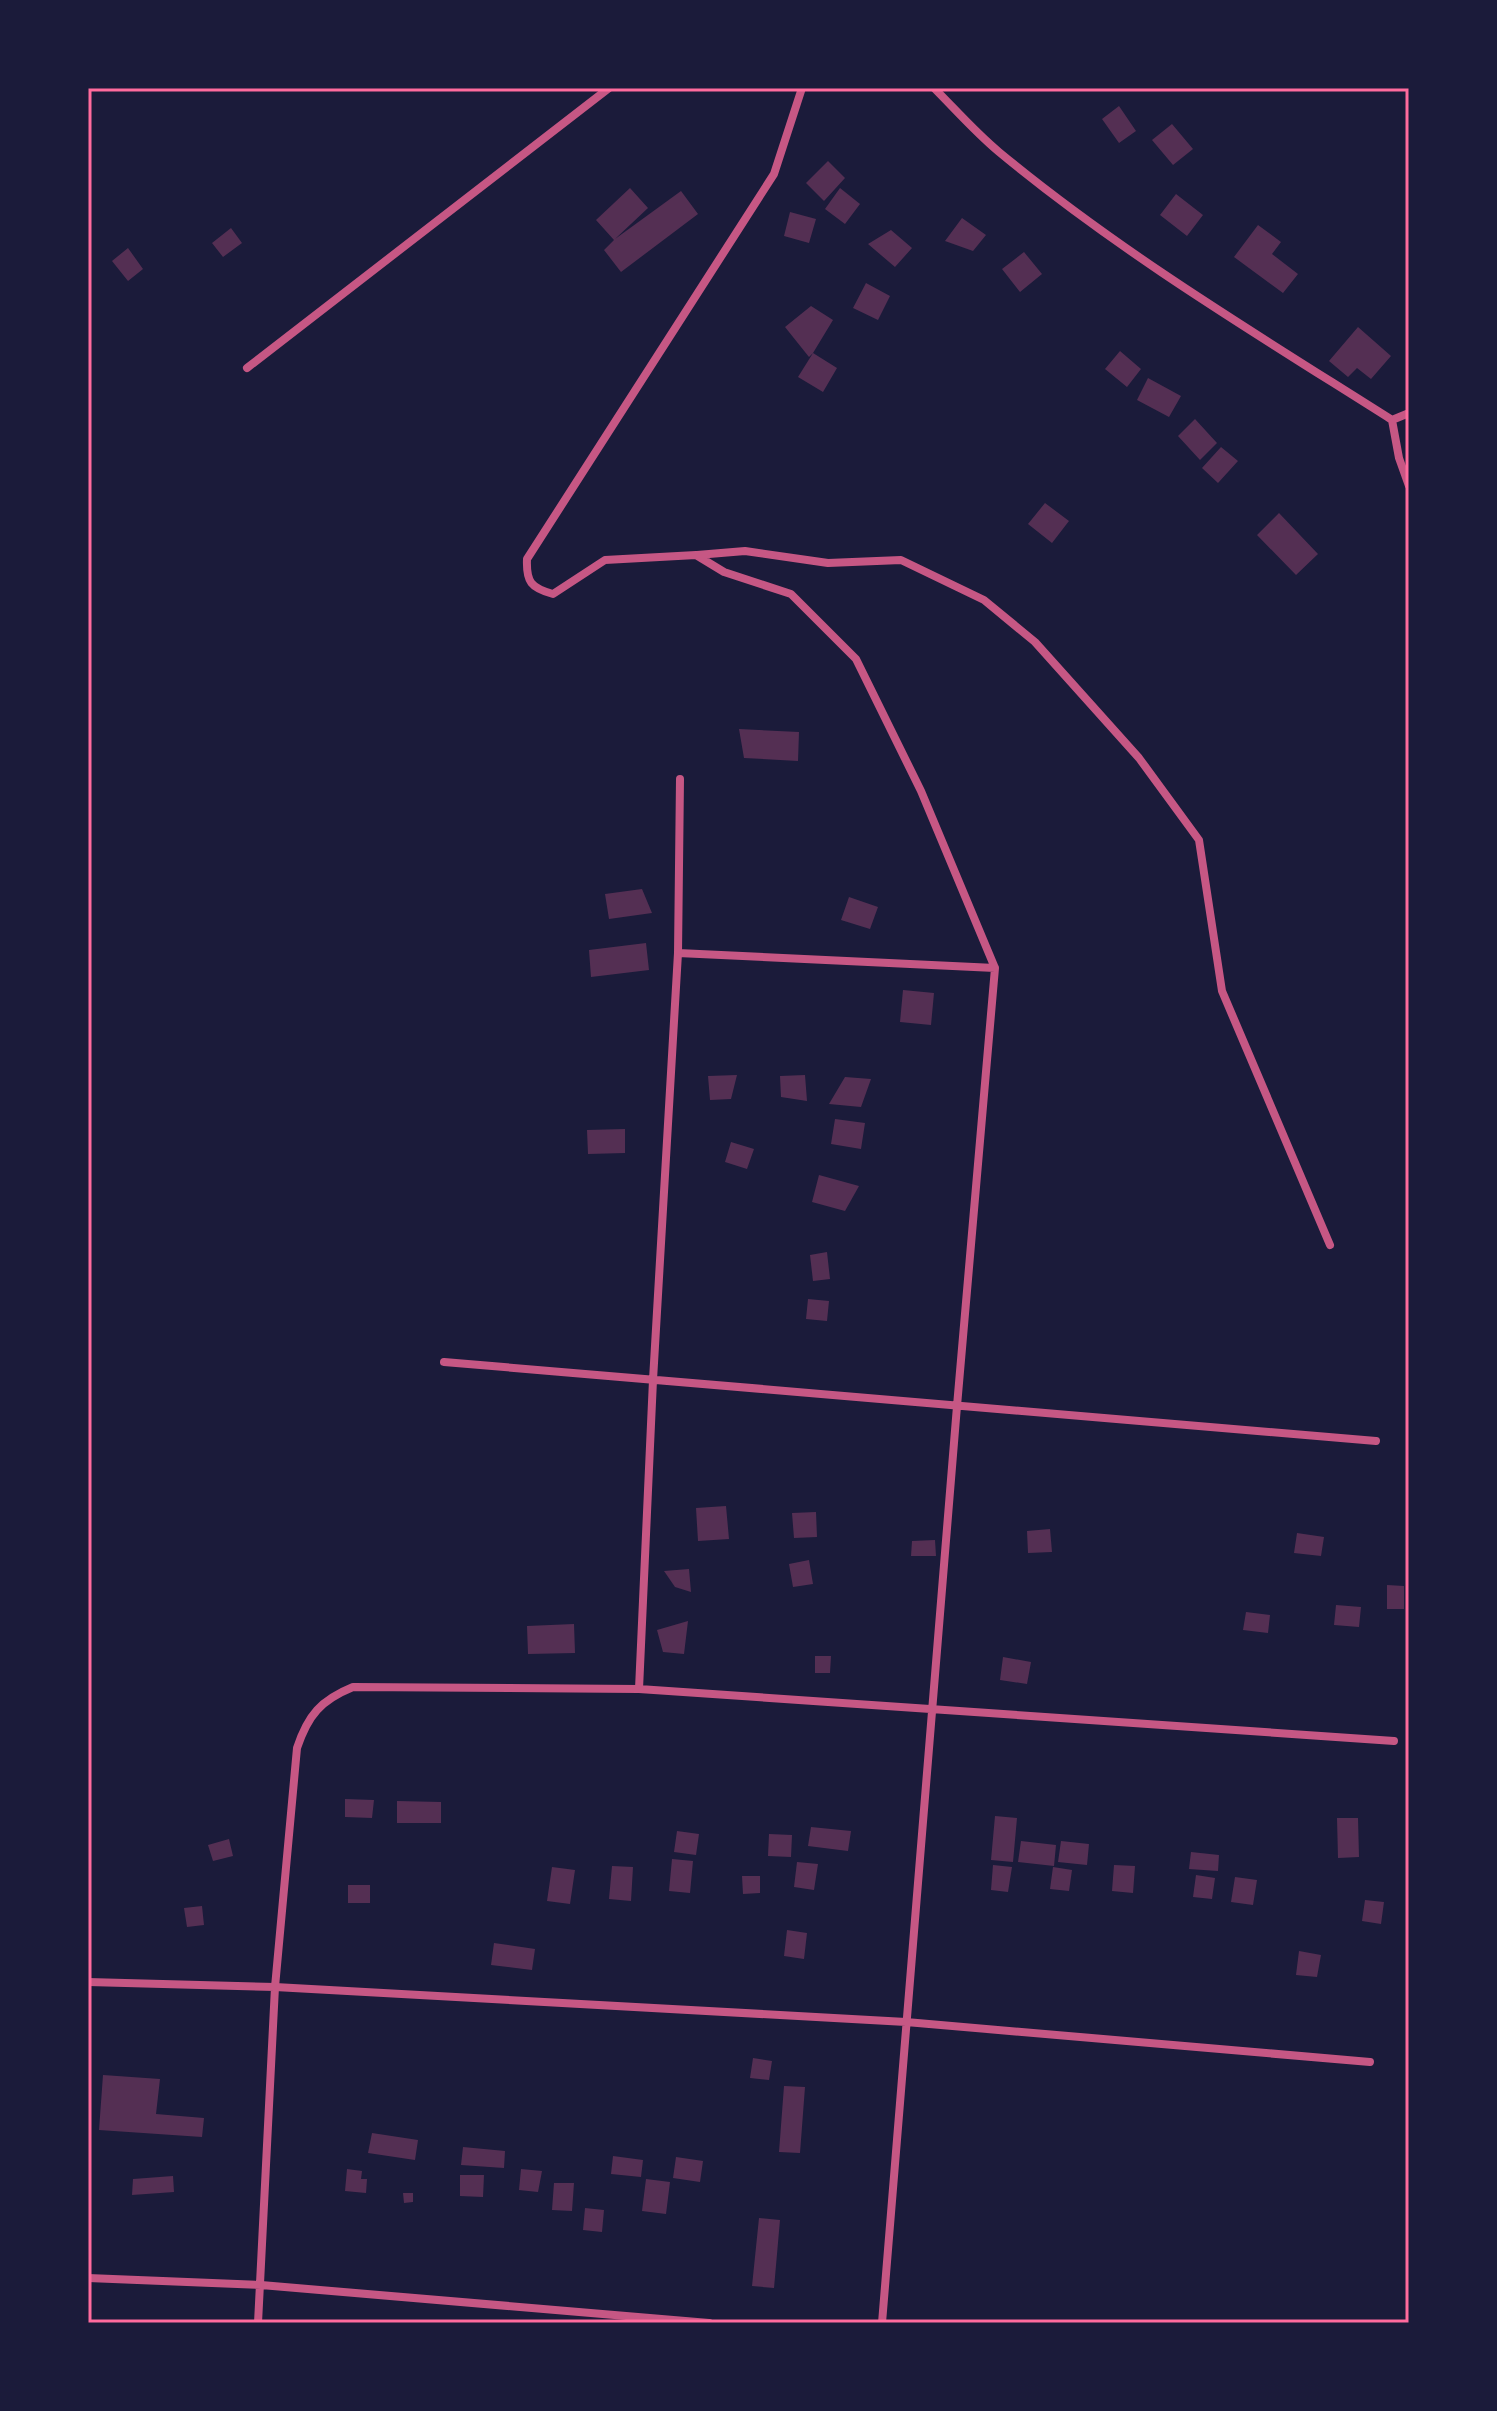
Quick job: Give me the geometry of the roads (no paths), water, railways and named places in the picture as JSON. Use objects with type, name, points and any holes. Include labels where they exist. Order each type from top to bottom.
[{"type":"street","points":[[247,368],[609,88]]},
{"type":"street","points":[[802,88],[774,174],[527,559],[526,576],[537,590],[553,594],[605,560],[745,551],[828,563],[901,560],[984,600],[1035,642],[1139,758],[1199,840],[1222,991],[1330,1245]]},
{"type":"street","points":[[934,88],[997,150],[1096,228],[1241,325],[1392,420],[1399,458],[1409,486]]},
{"type":"street","points":[[1392,420],[1409,413]]},
{"type":"street","points":[[696,555],[724,572],[791,594],[856,659],[921,791],[995,968],[882,2323]]},
{"type":"street","points":[[639,1689],[678,953],[680,779]]},
{"type":"street","points":[[678,953],[995,968]]},
{"type":"street","points":[[444,1362],[1376,1441]]},
{"type":"street","points":[[258,2323],[275,1987],[297,1748],[310,1718],[333,1696],[353,1687],[639,1689],[1394,1741]]},
{"type":"street","points":[[88,1982],[275,1987],[906,2022],[1370,2062]]},
{"type":"street","points":[[88,2278],[261,2285],[709,2323]]}]
